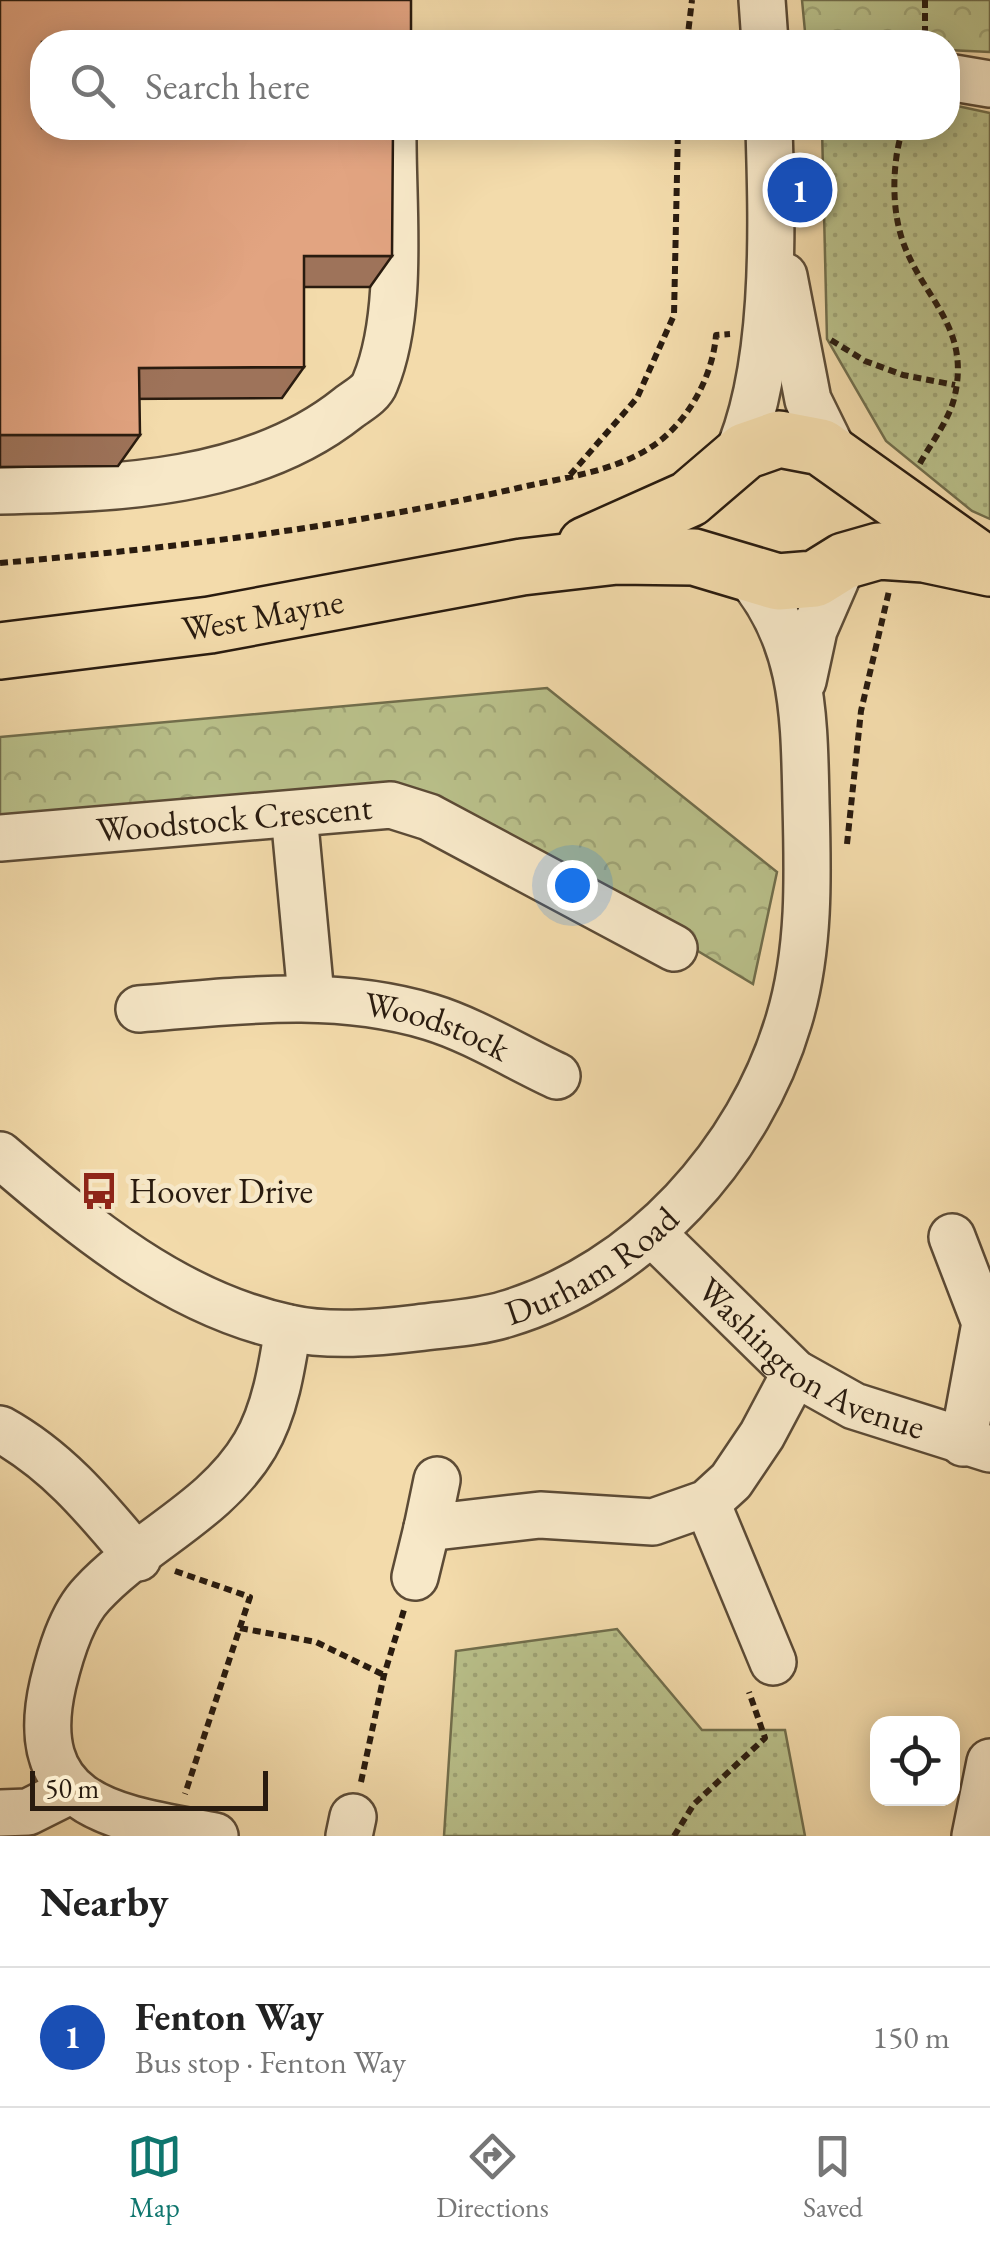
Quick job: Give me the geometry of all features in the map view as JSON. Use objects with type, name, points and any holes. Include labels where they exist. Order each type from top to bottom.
[{"type":"main road","name":"West Mayne","points":[[522,567],[656,516],[689,498],[759,443],[779,439],[801,440],[837,459],[990,567]]},
{"type":"main road","points":[[837,459],[859,489],[864,508],[856,542],[867,569]]},
{"type":"main road","points":[[734,462],[722,484],[718,527],[723,544],[743,569]]},
{"type":"main road","name":"West Mayne","points":[[0,651],[210,625],[405,592],[522,567],[664,554],[743,569],[778,582],[799,583],[830,572],[867,569],[863,553],[896,551],[990,567]]},
{"type":"street","points":[[762,0],[763,30]]},
{"type":"street","points":[[960,79],[990,84]]},
{"type":"street","points":[[0,491],[108,489],[200,473],[268,453],[330,423],[374,388],[391,332],[393,140]]},
{"type":"street","points":[[734,462],[750,423],[761,368],[771,190],[769,140]]},
{"type":"street","points":[[771,190],[808,400],[837,459]]},
{"type":"street","name":"Durham Road","points":[[0,1155],[152,1272],[197,1296],[288,1328],[330,1333],[397,1331],[506,1314],[566,1288],[653,1234],[732,1141],[770,1073],[801,968],[808,870],[802,692],[788,636],[773,606],[743,569]]},
{"type":"street","name":"Durham Road","points":[[802,692],[814,630],[867,569]]},
{"type":"street","name":"Woodstock Crescent","points":[[0,838],[391,804],[429,816],[674,948]]},
{"type":"street","points":[[294,814],[310,996]]},
{"type":"street","name":"Woodstock","points":[[138,1009],[310,996],[433,1018],[557,1076]]},
{"type":"street","name":"Washington Avenue","points":[[653,1234],[795,1373],[854,1406],[976,1446]]},
{"type":"street","points":[[952,1237],[985,1323],[976,1446]]},
{"type":"street","points":[[195,1832],[140,1822],[85,1802],[50,1758],[44,1722],[57,1668],[91,1594],[186,1521],[255,1446],[280,1374],[288,1328]]},
{"type":"street","points":[[427,1528],[540,1515],[653,1522],[707,1503],[731,1481],[752,1450],[795,1373]]},
{"type":"street","points":[[0,1429],[70,1478],[138,1558]]},
{"type":"street","points":[[415,1576],[438,1480]]},
{"type":"street","points":[[707,1503],[773,1662]]},
{"type":"street","points":[[981,1833],[990,1762]]},
{"type":"street","points":[[0,1813],[28,1812],[72,1790]]},
{"type":"path","points":[[688,30],[692,0]]},
{"type":"path","points":[[925,0],[925,30]]},
{"type":"path","points":[[570,476],[637,398],[674,315],[678,140]]},
{"type":"path","points":[[901,140],[896,166],[898,221],[904,245],[948,320],[956,354],[953,402],[915,474]]},
{"type":"path","points":[[0,564],[204,544],[441,505],[624,462],[660,440],[681,420],[703,384],[716,334]]},
{"type":"path","points":[[816,334],[903,375],[956,385]]},
{"type":"path","points":[[808,870],[836,864],[849,837],[860,711],[883,629],[867,569]]},
{"type":"path","points":[[138,1558],[250,1598],[195,1832]]},
{"type":"path","points":[[351,1826],[384,1675],[415,1576]]},
{"type":"path","points":[[240,1628],[316,1642],[384,1675]]},
{"type":"path","points":[[674,1836],[694,1804],[764,1738],[746,1684],[773,1662]]},
{"type":"green space","points":[[802,0],[990,0],[990,52],[960,51],[960,30],[805,30]]},
{"type":"green space","points":[[960,107],[990,113],[990,519],[972,511],[886,441],[827,339],[822,140],[960,140]]},
{"type":"green space","points":[[547,688],[777,872],[753,984],[514,841],[387,785],[0,824],[0,737]]},
{"type":"green space","points":[[617,1629],[702,1730],[785,1730],[805,1836],[444,1836],[456,1651]]},
{"type":"building","points":[[0,0],[411,0],[411,30],[30,30],[30,140],[393,140],[392,256],[304,256],[304,367],[139,368],[140,435],[0,435]]},
{"type":"place","name":"Fenton Way","points":[[800,190]]},
{"type":"place","name":"Hoover Drive","points":[[99,1191]]}]
